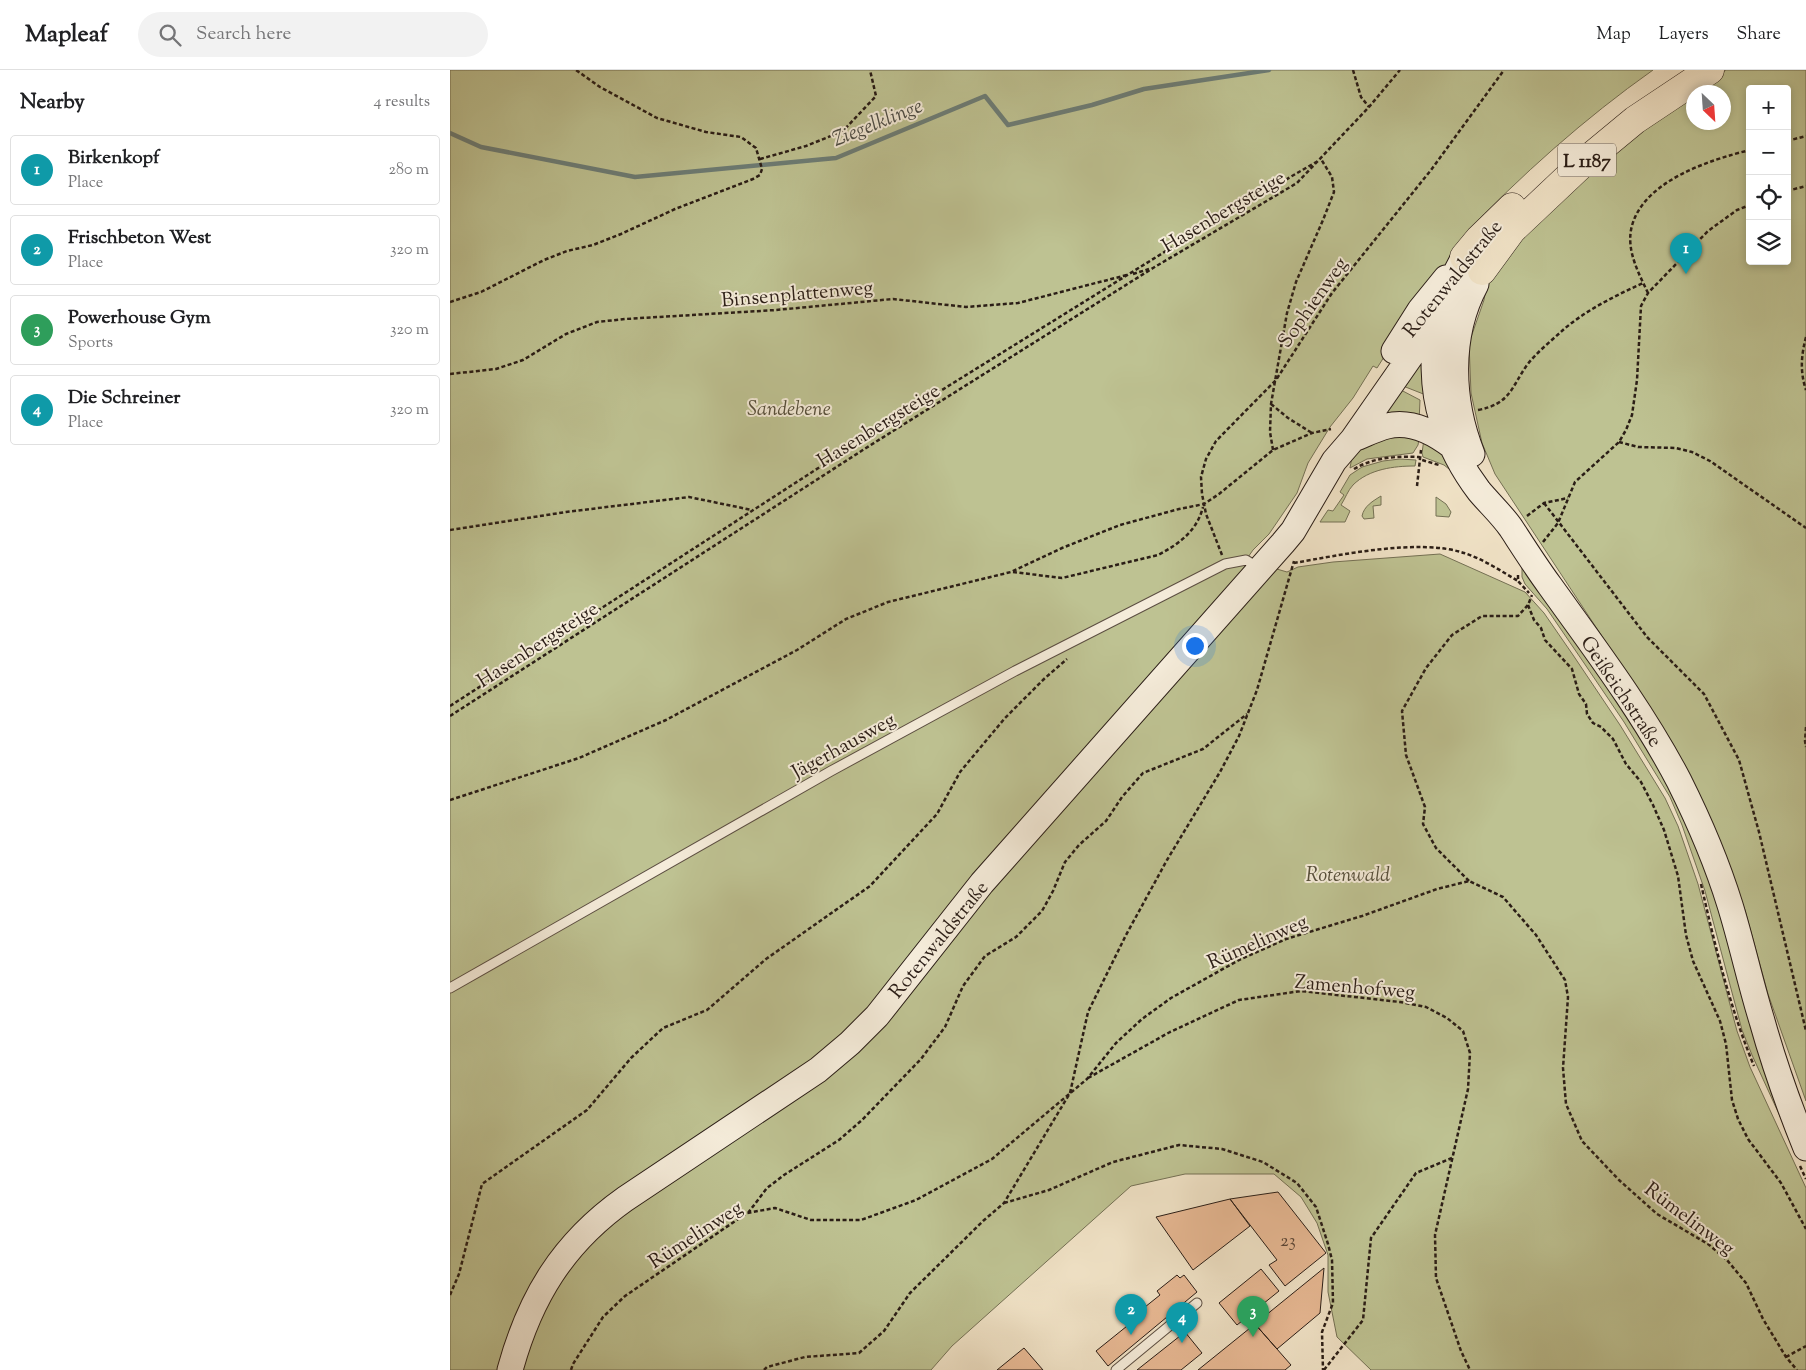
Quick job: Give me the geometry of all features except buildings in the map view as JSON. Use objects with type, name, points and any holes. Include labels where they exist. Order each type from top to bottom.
[{"type":"highway","name":"Rotenwaldstraße","points":[[1473,264],[1497,220],[1599,126],[1679,70]]},
{"type":"highway","name":"Rotenwaldstraße","points":[[1473,264],[1583,163],[1635,120],[1710,70]]},
{"type":"main road","name":"Rotenwaldstraße","points":[[1343,466],[1342,434],[1439,315],[1473,264]]},
{"type":"main road","name":"Rotenwaldstraße","points":[[510,1370],[529,1313],[540,1290],[556,1266],[580,1237],[602,1215],[818,1070],[850,1043],[877,1016],[982,883],[1261,570],[1293,531],[1343,466],[1343,432],[1420,310],[1473,264]]},
{"type":"main road","name":"Rotenwaldstraße","points":[[1473,264],[1472,291],[1460,328],[1456,359],[1456,390],[1460,416],[1469,445],[1503,517]]},
{"type":"main road","name":"Geißeichstraße","points":[[1439,315],[1435,349],[1435,387],[1448,457],[1473,482],[1503,517],[1635,706],[1679,782],[1712,853],[1727,895],[1802,1156]]},
{"type":"main road","points":[[1342,434],[1387,426],[1412,426],[1427,430],[1443,439],[1448,457]]},
{"type":"lane","name":"Jägerhausweg","points":[[450,988],[830,771],[1015,671],[1225,564],[1246,560],[1261,570]]},
{"type":"lane","points":[[1116,1370],[1197,1304]]},
{"type":"path","points":[[450,302],[481,292],[544,260],[621,234],[675,208],[753,180],[760,175],[762,169],[756,148],[741,137],[706,132],[657,118],[600,87],[576,70]]},
{"type":"path","points":[[760,159],[806,146],[843,131],[876,96],[870,70]]},
{"type":"path","points":[[1353,70],[1362,97],[1369,106]]},
{"type":"path","name":"Hasenbergsteige","points":[[450,716],[866,448],[1153,268],[1298,183],[1400,70]]},
{"type":"path","name":"Sophienweg","points":[[1225,564],[1206,514],[1201,477],[1206,459],[1216,441],[1276,380],[1332,293],[1431,170],[1504,70]]},
{"type":"path","points":[[1791,140],[1806,136]]},
{"type":"path","points":[[1648,293],[1636,266],[1632,250],[1631,232],[1635,218],[1642,206],[1652,195],[1678,176],[1710,162],[1746,151]]},
{"type":"path","points":[[450,706],[871,434],[1216,220],[1321,159],[1332,177],[1334,192],[1296,282],[1287,313],[1271,404],[1270,432],[1273,450]]},
{"type":"path","points":[[1791,189],[1806,186]]},
{"type":"path","points":[[1545,539],[1558,523],[1576,482],[1619,442],[1626,430],[1632,415],[1637,380],[1641,306],[1648,293],[1708,231],[1738,210],[1746,207]]},
{"type":"path","name":"Binsenplattenweg","points":[[450,374],[496,369],[523,360],[566,334],[597,322],[776,310],[894,299],[966,307],[1018,303],[1153,268]]},
{"type":"path","points":[[1486,409],[1508,397],[1528,364],[1564,329],[1584,314],[1643,283]]},
{"type":"path","points":[[1806,337],[1802,353],[1802,376],[1806,390]]},
{"type":"path","points":[[1271,404],[1288,418],[1312,433]]},
{"type":"path","points":[[450,800],[579,758],[666,720],[788,655],[846,619],[888,602],[1011,572],[1062,548],[1120,525],[1204,504],[1273,450],[1312,433],[1342,434]]},
{"type":"path","points":[[1417,486],[1422,442]]},
{"type":"path","points":[[1619,442],[1638,447],[1676,448],[1692,452],[1710,461],[1806,528]]},
{"type":"path","points":[[1343,466],[1400,456],[1420,457],[1422,460],[1448,457]]},
{"type":"path","points":[[450,530],[566,512],[689,497],[753,510]]},
{"type":"path","points":[[1532,512],[1544,503],[1568,498]]},
{"type":"path","points":[[1544,503],[1646,637],[1704,694],[1739,760],[1759,832],[1806,1031]]},
{"type":"path","points":[[1011,572],[1062,578],[1158,555],[1171,548],[1188,534],[1200,519],[1204,504]]},
{"type":"path","points":[[1294,563],[1364,552],[1438,548],[1464,553],[1518,581],[1536,600]]},
{"type":"path","points":[[764,1370],[767,1367],[805,1357],[859,1353],[884,1331],[910,1293],[983,1221],[1004,1203],[1070,1093],[1088,1012],[1126,935],[1239,736],[1257,690],[1296,555]]},
{"type":"path","points":[[1518,571],[1518,581]]},
{"type":"path","points":[[1469,881],[1436,848],[1423,824],[1425,807],[1406,755],[1402,711],[1426,668],[1452,635],[1482,616],[1518,616],[1528,605],[1532,595]]},
{"type":"path","points":[[1528,605],[1534,620],[1541,628],[1545,640],[1572,669],[1579,694],[1586,704],[1587,714],[1593,723],[1602,727],[1613,739],[1626,764],[1641,782],[1653,805],[1664,830],[1678,876],[1686,935],[1693,961],[1720,1021],[1726,1044],[1732,1100],[1738,1119],[1748,1139],[1781,1183],[1806,1229]]},
{"type":"path","points":[[450,1295],[459,1274],[482,1184],[588,1110],[631,1058],[662,1028],[707,1010],[766,959],[870,886],[937,814],[960,772],[1005,718],[1044,679],[1074,654]]},
{"type":"path","points":[[747,1213],[767,1188],[839,1140],[856,1125],[921,1059],[945,1027],[963,986],[985,956],[1016,937],[1042,911],[1065,862],[1079,845],[1106,821],[1122,797],[1143,773],[1203,749],[1248,713]]},
{"type":"path","points":[[1806,727],[1806,747]]},
{"type":"path","name":"Rümelinweg","points":[[571,1370],[603,1317],[625,1296],[747,1213],[775,1208],[811,1220],[860,1220],[916,1200],[992,1159],[1087,1079],[1116,1043],[1142,1019],[1171,998],[1239,960],[1286,939],[1362,916],[1437,889],[1469,881],[1503,897],[1536,935],[1565,980],[1568,997],[1563,1068],[1566,1104],[1582,1141],[1619,1180],[1657,1214],[1708,1244],[1727,1260],[1746,1283],[1762,1319],[1796,1370]]},
{"type":"path","points":[[1700,883],[1735,1015],[1757,1074]]},
{"type":"path","name":"Zamenhofweg","points":[[1087,1079],[1170,1032],[1239,1000],[1301,990],[1400,1002],[1426,1007],[1447,1018],[1463,1031],[1470,1053],[1468,1089],[1434,1235],[1436,1278],[1461,1351],[1470,1370]]},
{"type":"path","points":[[1004,1203],[1048,1190],[1113,1162],[1179,1145],[1222,1149],[1263,1162],[1297,1183],[1316,1207],[1328,1244],[1332,1260],[1333,1303],[1322,1332],[1323,1370]]},
{"type":"path","points":[[1802,1156],[1806,1178]]},
{"type":"path","points":[[1323,1370],[1363,1320],[1371,1238],[1416,1172],[1452,1158]]},
{"type":"path","points":[[1786,1357],[1806,1346]]},
{"type":"green space","points":[[450,70],[1653,70],[1554,148],[1463,236],[1467,240],[1412,313],[1377,368],[1373,366],[1353,398],[1330,427],[1308,463],[1297,493],[1269,534],[1246,560],[1287,572],[1298,567],[1333,562],[1440,554],[1525,592],[1544,613],[1620,725],[1665,798],[1678,826],[1698,884],[1737,1031],[1750,1067],[1806,1188],[1806,1370],[1371,1370],[1337,1337],[1328,1292],[1328,1255],[1317,1223],[1301,1197],[1274,1174],[1185,1174],[1131,1186],[952,1346],[931,1370],[450,1370]]},
{"type":"green space","points":[[1726,70],[1806,70],[1806,1101],[1768,994],[1745,910],[1706,814],[1673,744],[1495,474],[1482,443],[1471,393],[1469,343],[1484,300],[1488,277],[1499,260],[1606,152],[1686,97],[1686,130],[1731,130],[1731,85],[1704,85]]},
{"type":"green space","points":[[1426,345],[1431,397],[1403,386]]},
{"type":"green space","points":[[1399,389],[1420,400],[1419,422],[1377,425]]},
{"type":"green space","points":[[1420,433],[1418,445],[1413,453],[1367,459],[1350,468],[1352,457],[1369,440]]},
{"type":"green space","points":[[1424,439],[1439,443],[1454,473],[1444,465],[1423,457]]},
{"type":"green space","points":[[1416,460],[1415,466],[1390,468],[1366,475],[1351,487],[1341,505],[1350,511],[1345,522],[1320,522],[1328,510],[1333,511],[1344,495],[1340,492],[1350,475],[1362,467],[1383,461]]},
{"type":"green space","points":[[1381,496],[1381,505],[1373,506],[1374,518],[1364,519],[1362,516],[1365,509]]},
{"type":"green space","points":[[1436,497],[1446,504],[1451,512],[1449,517],[1436,516]]},
{"type":"green space","points":[[1522,565],[1577,641],[1652,754],[1696,844],[1715,895],[1784,1125],[1742,1030],[1705,891],[1670,797],[1624,722],[1584,663],[1547,609],[1525,584],[1522,577]]},
{"type":"waterway","name":"Ziegelklinge","points":[[450,133],[481,147],[635,177],[836,158],[985,96],[1008,125],[1092,105],[1144,89],[1269,70]]},
{"type":"place","name":"Birkenkopf","points":[[1686,274]]},
{"type":"place","name":"Frischbeton West","points":[[1131,1335]]},
{"type":"place","name":"Powerhouse Gym","points":[[1253,1337]]},
{"type":"place","name":"Die Schreiner","points":[[1182,1343]]},
{"type":"park label","name":"Sandebene","points":[[789,408]]},
{"type":"park label","name":"Rotenwald","points":[[1348,874]]}]
